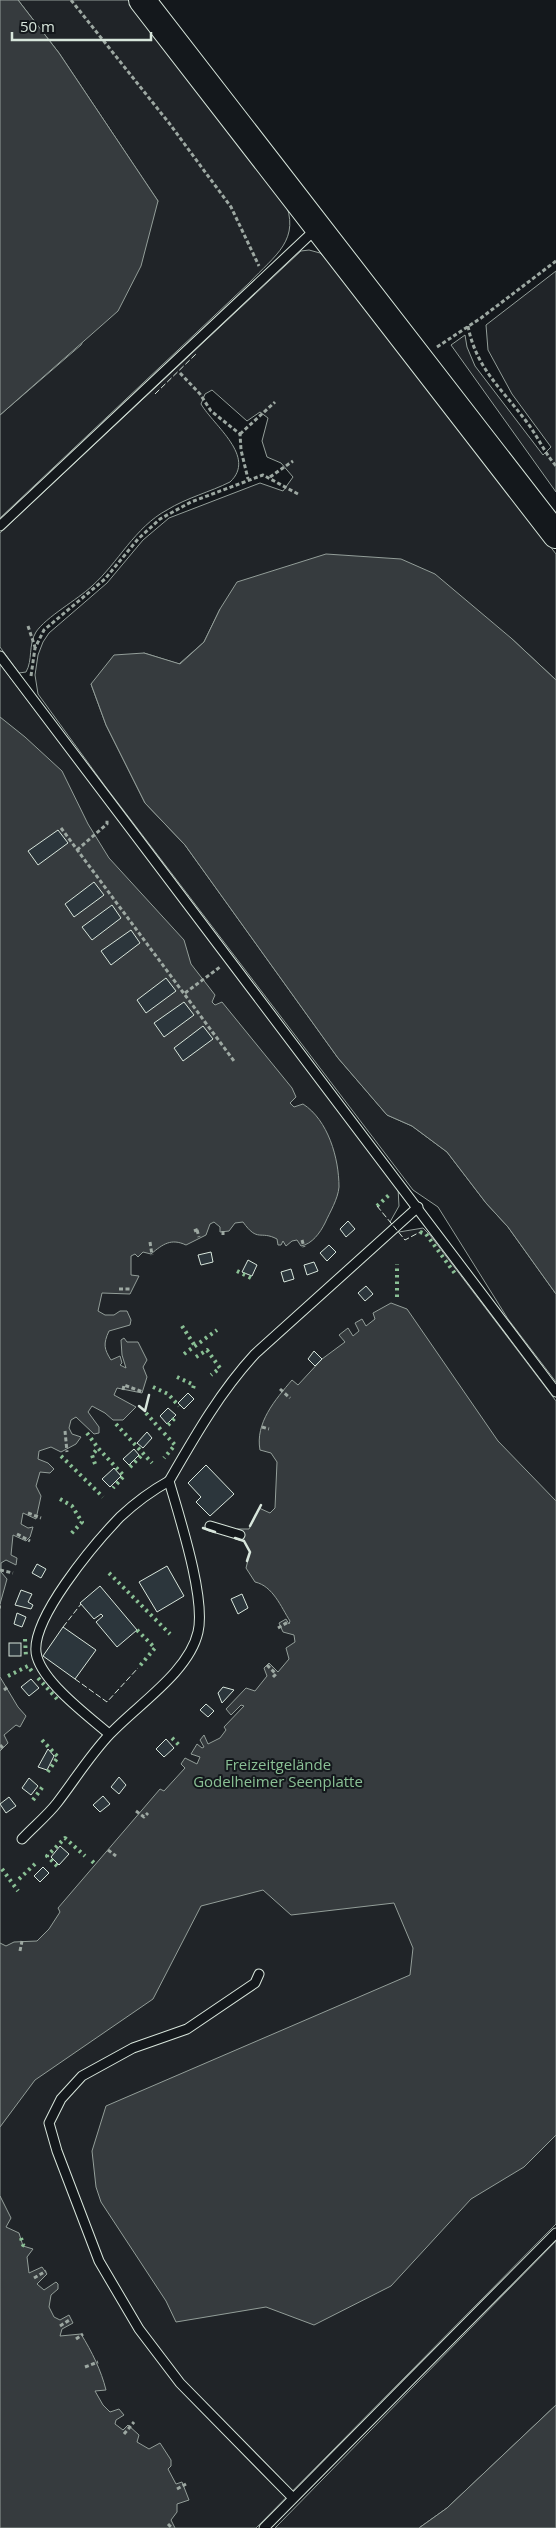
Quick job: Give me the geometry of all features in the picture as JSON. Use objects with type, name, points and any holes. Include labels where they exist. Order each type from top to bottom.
[{"type":"main road","points":[[142,0],[556,535]]},
{"type":"lane","points":[[0,526],[264,275],[318,227]]},
{"type":"lane","points":[[0,656],[556,1392]]},
{"type":"lane","points":[[109,1734],[60,1690],[40,1666],[36,1644],[54,1601],[75,1570],[120,1517],[147,1494],[168,1481],[209,1412],[231,1380],[255,1354],[418,1207]]},
{"type":"lane","points":[[22,1839],[55,1805],[109,1734],[180,1666],[193,1648],[201,1612],[180,1519],[168,1481]]},
{"type":"lane","points":[[210,1526],[240,1535]]},
{"type":"lane","points":[[259,1974],[255,1983],[187,2029],[133,2048],[82,2076],[61,2099],[49,2123],[57,2151],[99,2261],[139,2330],[180,2383],[293,2498]]},
{"type":"lane","points":[[264,2528],[556,2233]]},
{"type":"path","points":[[71,0],[169,123],[231,207],[264,275]]},
{"type":"path","points":[[419,358],[468,326],[556,261]]},
{"type":"path","points":[[468,326],[472,347],[486,373],[526,421],[556,466]]},
{"type":"path","points":[[170,365],[187,380],[211,411],[240,434],[241,450],[248,479]]},
{"type":"path","points":[[240,434],[275,402]]},
{"type":"path","points":[[270,477],[293,461]]},
{"type":"path","points":[[22,685],[30,676],[35,648],[44,630],[105,580],[133,545],[160,519],[183,506],[225,491],[248,479],[264,475],[298,494]]},
{"type":"path","points":[[28,626],[35,648]]},
{"type":"path","points":[[77,850],[107,824]]},
{"type":"path","points":[[61,828],[234,1061]]},
{"type":"path","points":[[184,994],[216,970]]},
{"type":"path","points":[[197,1230],[199,1237]]},
{"type":"path","points":[[302,1240],[304,1247]]},
{"type":"path","points":[[150,1242],[152,1255]]},
{"type":"path","points":[[119,1289],[131,1288]]},
{"type":"path","points":[[123,1390],[124,1385],[143,1392]]},
{"type":"path","points":[[280,1389],[290,1398]]},
{"type":"path","points":[[262,1427],[269,1429]]},
{"type":"path","points":[[65,1431],[66,1452]]},
{"type":"path","points":[[28,1513],[41,1518]]},
{"type":"path","points":[[17,1534],[30,1541]]},
{"type":"path","points":[[0,1570],[13,1573]]},
{"type":"path","points":[[278,1628],[288,1622]]},
{"type":"path","points":[[267,1665],[276,1674],[272,1677]]},
{"type":"path","points":[[4,1690],[9,1686]]},
{"type":"path","points":[[136,1811],[144,1817],[148,1813]]},
{"type":"path","points":[[108,1850],[116,1856]]},
{"type":"path","points":[[20,1951],[22,1941]]},
{"type":"path","points":[[34,2278],[46,2270]]},
{"type":"path","points":[[60,2326],[71,2318]]},
{"type":"path","points":[[76,2339],[83,2334]]},
{"type":"path","points":[[85,2367],[98,2362]]},
{"type":"path","points":[[124,2434],[134,2422]]},
{"type":"path","points":[[177,2489],[186,2484]]},
{"type":"path","points":[[168,2524],[172,2528]]},
{"type":"green space","points":[[18,0],[130,0],[284,199],[289,213],[290,225],[288,236],[283,246],[249,283],[0,518],[0,415],[81,345],[158,201],[59,53]]},
{"type":"green space","points":[[309,250],[320,253],[331,264],[556,554],[556,680],[511,638],[220,609],[204,642],[179,664],[144,653],[91,684],[106,725],[145,803],[185,845],[338,1058],[387,1115],[412,1126],[447,1152],[486,1203],[508,1227],[556,1294],[556,1382],[508,1319],[438,1207],[413,1190],[105,786],[38,694],[35,675],[38,655],[49,633],[107,583],[143,540],[169,518],[260,483],[283,491],[293,477],[281,463],[267,457],[262,441],[268,418],[260,412],[247,421],[212,390],[205,394],[201,404],[230,442],[239,462],[237,472],[230,482],[174,506],[145,526],[92,586],[54,615],[36,632],[26,672],[19,673],[0,647],[0,533],[301,251]]},
{"type":"green space","points":[[556,271],[556,492],[451,345],[465,335],[467,347],[475,366],[543,455],[551,447],[512,394],[488,350],[486,325]]},
{"type":"green space","name":"Freizeitgelände Godelheimer Seenplatte","points":[[0,664],[398,1188],[399,1206],[390,1222],[399,1232],[423,1228],[430,1235],[556,1401],[556,2224],[256,2528],[0,2528]]},
{"type":"green space","points":[[556,2241],[556,2405],[447,2508],[419,2528],[275,2528]]},
{"type":"shaded area","points":[[0,0],[18,0],[59,53],[158,201],[141,266],[118,311],[0,415]]},
{"type":"shaded area","points":[[326,554],[401,559],[435,574],[511,638],[556,680],[556,1294],[508,1227],[486,1203],[447,1152],[412,1126],[387,1115],[338,1058],[185,845],[145,803],[106,725],[91,684],[114,655],[144,653],[180,664],[204,642],[220,609],[237,582]]},
{"type":"shaded area","points":[[0,717],[62,771],[88,824],[109,858],[184,940],[191,964],[215,995],[212,1002],[215,1005],[222,1002],[292,1088],[296,1097],[290,1103],[294,1107],[303,1104],[319,1120],[334,1152],[339,1187],[323,1227],[315,1238],[305,1245],[301,1246],[297,1240],[292,1241],[286,1246],[283,1241],[281,1245],[278,1245],[277,1239],[252,1232],[243,1222],[235,1223],[229,1231],[220,1232],[220,1227],[214,1222],[210,1224],[206,1235],[186,1245],[171,1242],[163,1245],[151,1254],[143,1252],[138,1257],[135,1254],[131,1256],[131,1275],[139,1276],[130,1294],[102,1293],[98,1311],[105,1315],[114,1315],[120,1311],[127,1311],[131,1320],[130,1325],[109,1331],[105,1346],[111,1360],[120,1356],[122,1363],[120,1365],[126,1368],[122,1355],[121,1340],[124,1338],[127,1342],[138,1342],[147,1360],[143,1367],[147,1377],[142,1393],[117,1388],[114,1395],[136,1407],[123,1420],[113,1420],[92,1406],[88,1412],[99,1427],[99,1433],[94,1434],[76,1417],[71,1420],[69,1428],[72,1434],[81,1437],[76,1444],[61,1452],[51,1447],[39,1451],[38,1459],[48,1463],[54,1469],[50,1473],[40,1472],[36,1486],[41,1496],[36,1519],[23,1513],[21,1524],[28,1528],[33,1527],[30,1537],[26,1541],[13,1535],[11,1555],[17,1558],[16,1565],[6,1560],[1,1563],[1,1572],[7,1579],[0,1604]]},
{"type":"shaded area","points":[[391,1303],[407,1309],[498,1441],[556,1501],[556,2135],[524,2167],[471,2199],[391,2286],[314,2325],[266,2307],[176,2322],[166,2301],[101,2202],[96,2187],[92,2151],[106,2106],[410,1975],[413,1948],[394,1903],[291,1915],[263,1890],[201,1906],[153,1999],[35,2080],[0,2127],[0,1943],[6,1946],[14,1942],[37,1941],[49,1929],[60,1912],[58,1908],[160,1789],[164,1791],[185,1768],[181,1764],[185,1758],[197,1764],[200,1757],[191,1754],[197,1744],[202,1748],[204,1747],[200,1740],[204,1735],[208,1744],[220,1738],[226,1730],[224,1727],[244,1706],[241,1705],[231,1715],[226,1709],[246,1688],[255,1691],[267,1676],[264,1668],[269,1663],[278,1672],[289,1659],[286,1648],[295,1642],[294,1635],[283,1632],[279,1623],[286,1619],[289,1624],[290,1621],[272,1592],[255,1582],[246,1568],[250,1552],[244,1541],[234,1538],[237,1529],[249,1529],[259,1508],[270,1513],[275,1508],[277,1462],[271,1453],[260,1450],[260,1430],[273,1404],[292,1380],[298,1385],[322,1359],[345,1342],[339,1335],[348,1328],[353,1336],[359,1331],[355,1323],[362,1319],[366,1326],[375,1319],[373,1313]]},
{"type":"shaded area","points":[[0,1677],[18,1707],[26,1716],[20,1727],[16,1725],[4,1735],[8,1743],[0,1751]]},
{"type":"shaded area","points":[[0,2196],[11,2218],[6,2227],[19,2233],[23,2246],[33,2249],[27,2257],[29,2273],[42,2267],[47,2274],[37,2284],[44,2290],[56,2282],[58,2284],[58,2289],[51,2295],[49,2307],[54,2317],[60,2320],[69,2315],[73,2323],[62,2329],[60,2336],[81,2334],[96,2361],[106,2390],[95,2391],[103,2405],[110,2412],[119,2409],[124,2415],[116,2420],[115,2424],[123,2430],[128,2425],[139,2435],[137,2442],[149,2449],[160,2443],[171,2460],[171,2466],[168,2469],[176,2484],[182,2482],[189,2500],[177,2504],[177,2512],[171,2520],[175,2528],[0,2528]]},
{"type":"shaded area","points":[[556,2405],[556,2528],[419,2528],[447,2508]]},
{"type":"building","points":[[58,830],[68,843],[38,865],[28,851]]},
{"type":"building","points":[[94,882],[104,895],[74,917],[65,904]]},
{"type":"building","points":[[112,905],[121,918],[92,940],[82,927]]},
{"type":"building","points":[[131,930],[140,943],[111,965],[101,951]]},
{"type":"building","points":[[166,978],[176,991],[146,1013],[137,1000]]},
{"type":"building","points":[[184,1002],[194,1015],[164,1037],[154,1023]]},
{"type":"building","points":[[203,1026],[213,1039],[183,1061],[174,1048]]},
{"type":"building","points":[[348,1221],[355,1229],[346,1237],[340,1229]]},
{"type":"building","points":[[329,1245],[336,1252],[327,1261],[320,1253]]},
{"type":"building","points":[[211,1252],[213,1262],[201,1265],[198,1255]]},
{"type":"building","points":[[248,1260],[257,1265],[252,1276],[242,1272]]},
{"type":"building","points":[[314,1262],[318,1271],[307,1275],[304,1265]]},
{"type":"building","points":[[291,1269],[294,1279],[284,1282],[281,1272]]},
{"type":"building","points":[[366,1286],[373,1294],[365,1301],[358,1293]]},
{"type":"building","points":[[314,1351],[322,1359],[315,1366],[308,1359]]},
{"type":"building","points":[[188,1393],[194,1399],[184,1409],[178,1403]]},
{"type":"building","points":[[168,1408],[176,1415],[167,1424],[160,1416]]},
{"type":"building","points":[[147,1432],[152,1438],[143,1448],[137,1443]]},
{"type":"building","points":[[134,1449],[139,1455],[129,1465],[123,1459]]},
{"type":"building","points":[[206,1465],[234,1494],[210,1516],[196,1502],[201,1497],[188,1483]]},
{"type":"building","points":[[114,1468],[121,1476],[110,1487],[102,1479]]},
{"type":"building","points":[[37,1564],[46,1569],[41,1578],[32,1573]]},
{"type":"building","points":[[167,1566],[184,1596],[157,1612],[139,1582]]},
{"type":"building","points":[[100,1586],[137,1630],[117,1647],[96,1622],[103,1616],[101,1614],[94,1619],[80,1603]]},
{"type":"building","points":[[21,1590],[32,1594],[28,1602],[33,1605],[31,1609],[15,1605]]},
{"type":"building","points":[[242,1594],[248,1608],[238,1614],[231,1599]]},
{"type":"building","points":[[17,1613],[26,1617],[22,1627],[14,1624]]},
{"type":"building","points":[[63,1627],[96,1650],[75,1679],[43,1656]]},
{"type":"building","points":[[9,1643],[21,1643],[21,1656],[9,1656]]},
{"type":"building","points":[[31,1679],[39,1688],[29,1696],[21,1687]]},
{"type":"building","points":[[223,1687],[234,1690],[222,1703],[218,1693]]},
{"type":"building","points":[[206,1704],[214,1711],[208,1717],[200,1710]]},
{"type":"building","points":[[166,1739],[174,1748],[164,1757],[156,1749]]},
{"type":"building","points":[[48,1749],[54,1756],[47,1770],[38,1767]]},
{"type":"building","points":[[119,1777],[126,1785],[119,1794],[111,1787]]},
{"type":"building","points":[[29,1778],[38,1786],[31,1795],[22,1788]]},
{"type":"building","points":[[103,1796],[110,1804],[100,1812],[93,1805]]},
{"type":"building","points":[[9,1797],[16,1806],[6,1813],[0,1804]]},
{"type":"building","points":[[60,1846],[69,1854],[59,1865],[51,1857]]},
{"type":"building","points":[[43,1867],[49,1873],[40,1882],[34,1876]]},
{"type":"hedge","points":[[377,1206],[389,1195]]},
{"type":"hedge","points":[[420,1232],[426,1234],[456,1275]]},
{"type":"hedge","points":[[397,1264],[397,1297]]},
{"type":"hedge","points":[[237,1271],[253,1279]]},
{"type":"hedge","points":[[182,1326],[195,1346]]},
{"type":"hedge","points":[[184,1354],[217,1330]]},
{"type":"hedge","points":[[196,1357],[207,1350],[220,1368],[211,1375]]},
{"type":"hedge","points":[[177,1377],[194,1385],[192,1392]]},
{"type":"hedge","points":[[153,1387],[168,1394],[179,1406]]},
{"type":"hedge","points":[[146,1413],[161,1430]]},
{"type":"hedge","points":[[168,1425],[176,1417]]},
{"type":"hedge","points":[[116,1424],[152,1463]]},
{"type":"hedge","points":[[87,1433],[98,1448]]},
{"type":"hedge","points":[[164,1433],[175,1445],[164,1458]]},
{"type":"hedge","points":[[95,1464],[92,1455],[98,1448],[124,1476],[113,1488]]},
{"type":"hedge","points":[[130,1467],[143,1454]]},
{"type":"hedge","points":[[61,1456],[103,1497]]},
{"type":"hedge","points":[[60,1499],[72,1506],[82,1522],[70,1535]]},
{"type":"hedge","points":[[109,1573],[170,1634]]},
{"type":"hedge","points":[[137,1630],[155,1648],[138,1668]]},
{"type":"hedge","points":[[25,1639],[26,1657]]},
{"type":"hedge","points":[[8,1676],[28,1666],[33,1673]]},
{"type":"hedge","points":[[38,1678],[57,1699]]},
{"type":"hedge","points":[[172,1738],[181,1747]]},
{"type":"hedge","points":[[42,1740],[58,1757],[47,1773]]},
{"type":"hedge","points":[[33,1800],[44,1785]]},
{"type":"hedge","points":[[57,1866],[47,1856],[65,1838],[85,1856]]},
{"type":"hedge","points":[[92,1861],[96,1865]]},
{"type":"hedge","points":[[19,1879],[36,1863]]},
{"type":"hedge","points":[[2,1869],[18,1891]]},
{"type":"hedge","points":[[21,2238],[23,2245],[27,2247]]},
{"type":"fence","points":[[155,394],[197,353]]},
{"type":"fence","points":[[377,1206],[405,1240],[420,1232]]},
{"type":"fence","points":[[63,1627],[81,1604]]},
{"type":"fence","points":[[75,1679],[107,1702],[138,1668]]},
{"type":"wall","points":[[139,1406],[145,1411],[149,1395]]},
{"type":"wall","points":[[250,1526],[261,1505]]},
{"type":"wall","points":[[203,1528],[215,1532]]},
{"type":"wall","points":[[235,1538],[244,1541],[250,1552],[247,1561]]}]
